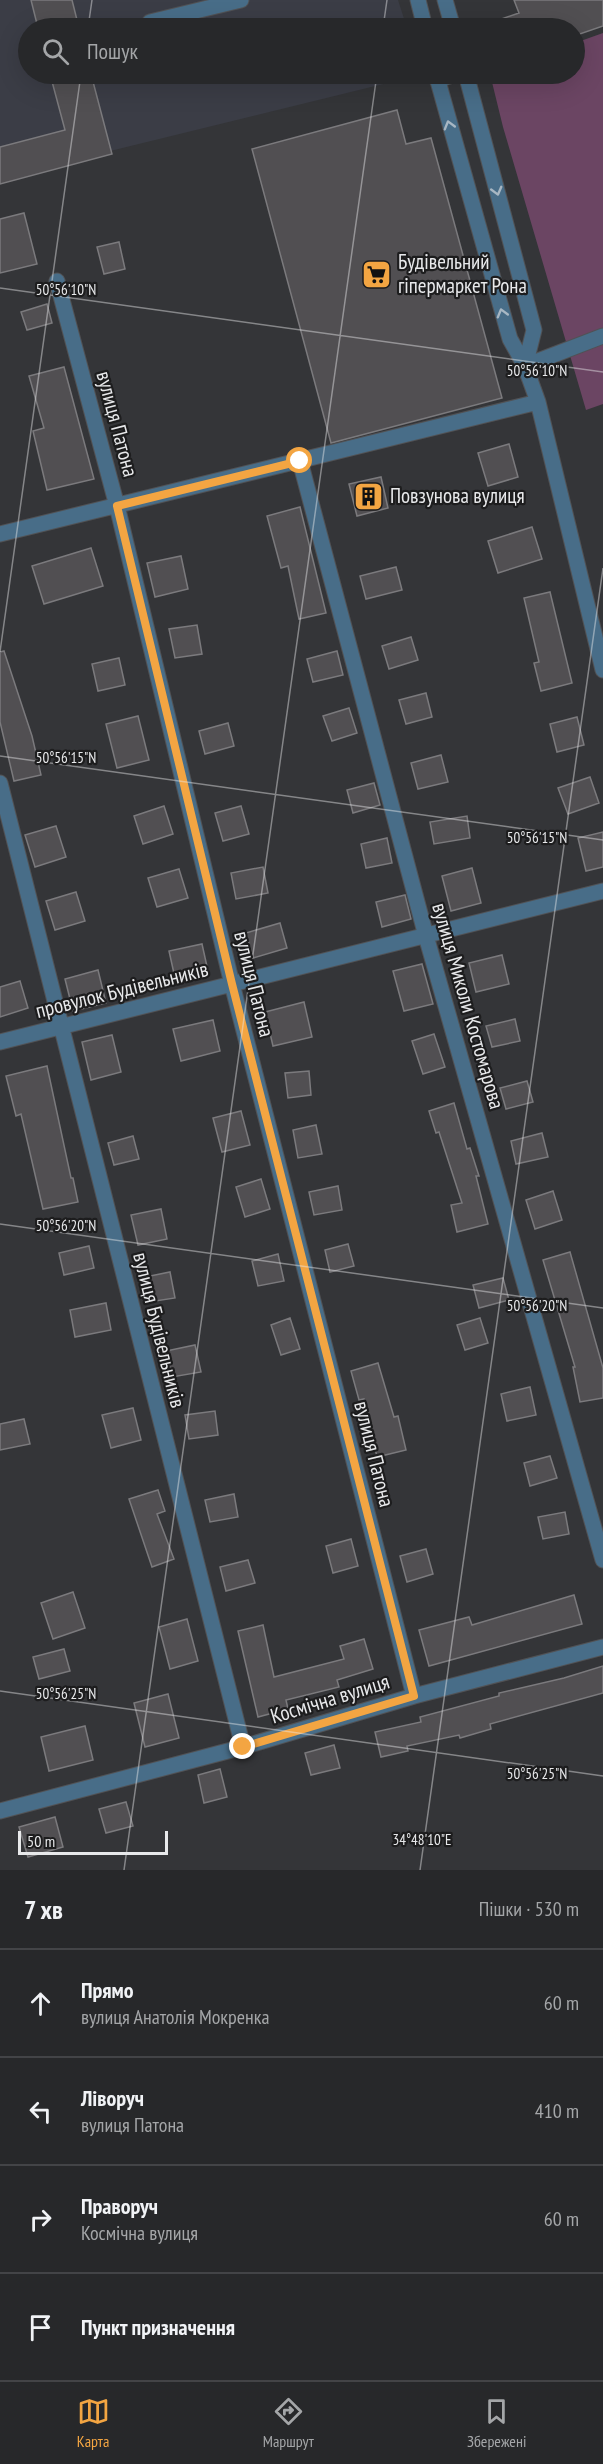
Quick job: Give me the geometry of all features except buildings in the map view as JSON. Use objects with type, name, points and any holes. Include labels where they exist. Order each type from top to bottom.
[{"type":"street","points":[[167,18],[241,0]]},
{"type":"street","points":[[418,0],[422,18]]},
{"type":"street","points":[[445,0],[450,18]]},
{"type":"street","points":[[438,84],[510,339],[525,366],[538,402],[603,670]]},
{"type":"street","points":[[469,84],[534,330],[525,366]]},
{"type":"street","name":"вулиця Патона","points":[[57,280],[117,506],[232,984],[414,1696]]},
{"type":"street","points":[[525,366],[603,336]]},
{"type":"street","points":[[0,534],[538,402]]},
{"type":"street","name":"вулиця Миколи Костомарова","points":[[300,461],[426,936],[603,1560]]},
{"type":"street","name":"вулиця Будівельників","points":[[0,783],[243,1747]]},
{"type":"street","name":"провулок Будівельників","points":[[0,1042],[603,891]]},
{"type":"street","name":"Космічна вулиця","points":[[0,1811],[243,1747],[414,1696],[603,1647]]},
{"type":"shaded area","points":[[0,0],[398,0],[404,18],[18,18],[18,84],[383,84],[0,178]]},
{"type":"shaded area","points":[[603,33],[603,404],[586,410],[492,84],[585,84],[585,39]]},
{"type":"place","name":"Будівельний гіпермаркет Рона","points":[[377,274]]},
{"type":"place","name":"Повзунова вулиця","points":[[369,496]]},
{"type":"route","points":[[243,1747],[414,1696],[232,984],[117,506],[300,461]]}]
